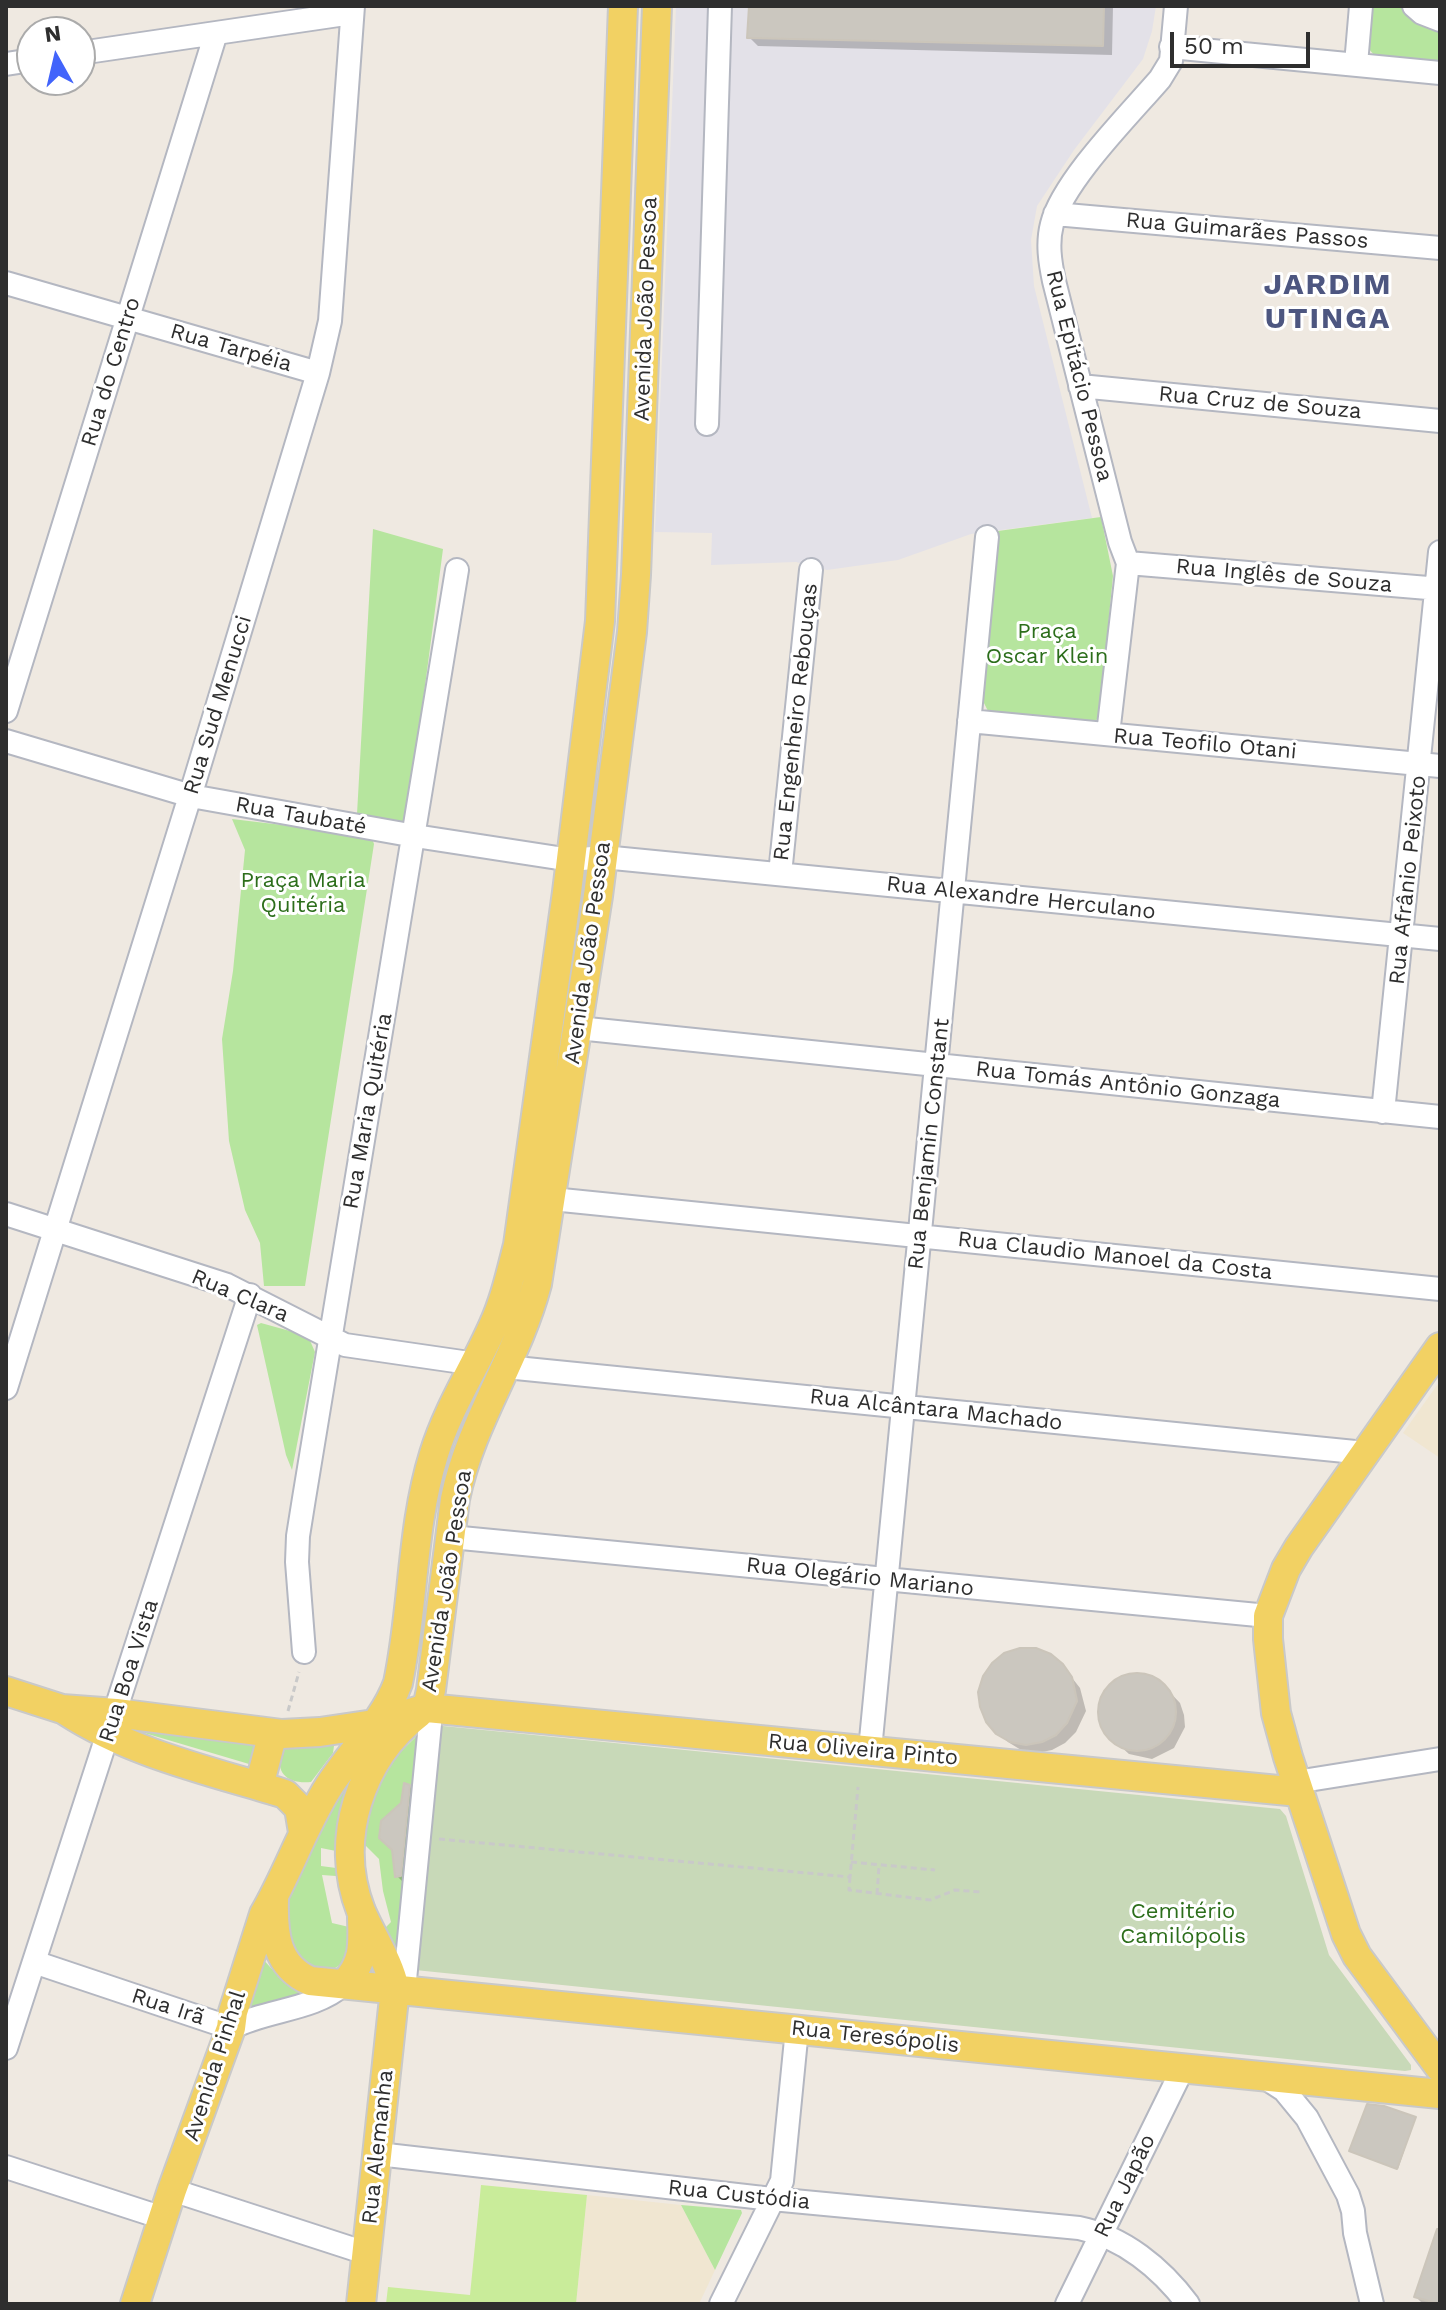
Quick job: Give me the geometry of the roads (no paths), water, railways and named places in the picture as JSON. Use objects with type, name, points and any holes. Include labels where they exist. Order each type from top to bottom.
[{"type":"main road","name":"Avenida João Pessoa","points":[[374,1724],[398,1683],[420,1515],[433,1458],[444,1424],[476,1364],[508,1287],[518,1245],[600,621],[623,6]]},
{"type":"main road","name":"Avenida João Pessoa","points":[[374,1724],[427,1708],[461,1469],[483,1411],[527,1321],[552,1199],[603,857],[632,632],[657,6]]},
{"type":"main road","points":[[1407,2091],[1418,2085],[1436,2062],[1357,1956],[1346,1934],[1281,1735],[1272,1688],[1268,1616],[1286,1569],[1299,1547],[1440,1347]]},
{"type":"main road","points":[[6,1691],[112,1725],[278,1734],[374,1724]]},
{"type":"main road","points":[[400,1990],[362,1914],[353,1881],[350,1847],[358,1797],[380,1754],[401,1729],[427,1708]]},
{"type":"main road","name":"Rua Oliveira Pinto","points":[[427,1708],[1298,1787]]},
{"type":"main road","name":"Avenida Pinhal","points":[[135,2304],[172,2190],[231,2028],[260,1923],[274,1900],[303,1832],[336,1776],[374,1724]]},
{"type":"main road","points":[[112,1725],[129,1745],[285,1794],[296,1802],[303,1832]]},
{"type":"main road","points":[[259,1786],[278,1734]]},
{"type":"main road","name":"Rua Teresópolis","points":[[274,1900],[277,1944],[289,1968],[310,1981],[1440,2094]]},
{"type":"main road","points":[[344,1984],[362,1956],[362,1914]]},
{"type":"main road","name":"Rua Alemanha","points":[[361,2304],[400,1990]]},
{"type":"street","points":[[707,424],[720,6]]},
{"type":"street","name":"Rua Epitácio Pessoa","points":[[1108,734],[1128,563],[1120,542],[1050,262],[1050,228],[1073,184],[1171,61],[1176,6]]},
{"type":"street","points":[[1356,64],[1361,6]]},
{"type":"street","points":[[1414,6],[1440,20]]},
{"type":"street","points":[[96,51],[353,9]]},
{"type":"street","name":"Rua Sud Menucci","points":[[6,1388],[191,796],[318,373],[330,321],[353,9]]},
{"type":"street","name":"Rua do Centro","points":[[6,711],[216,33]]},
{"type":"street","points":[[1171,47],[1440,73]]},
{"type":"street","name":"Rua Guimarães Passos","points":[[1055,214],[1440,248]]},
{"type":"street","name":"Rua Tarpéia","points":[[6,283],[318,373]]},
{"type":"street","name":"Rua Cruz de Souza","points":[[1080,386],[1440,421]]},
{"type":"street","name":"Rua Benjamin Constant","points":[[870,1750],[987,537]]},
{"type":"street","name":"Rua Afrânio Peixoto","points":[[1383,1112],[1402,936],[1430,765],[1440,552]]},
{"type":"street","name":"Rua Inglês de Souza","points":[[1128,563],[1438,589]]},
{"type":"street","name":"Rua Maria Quitéria","points":[[304,1652],[298,1536],[328,1337],[415,836],[457,570]]},
{"type":"street","name":"Rua Engenheiro Rebouças","points":[[780,874],[811,570]]},
{"type":"street","name":"Rua Teofilo Otani","points":[[969,721],[1430,765]]},
{"type":"street","name":"Rua Taubaté","points":[[6,741],[191,796],[571,860],[603,857]]},
{"type":"street","name":"Rua Alexandre Herculano","points":[[603,857],[1440,939]]},
{"type":"street","name":"Rua Tomás Antônio Gonzaga","points":[[578,1028],[1440,1117]]},
{"type":"street","name":"Rua Claudio Manoel da Costa","points":[[552,1199],[1440,1289]]},
{"type":"street","name":"Rua Clara","points":[[6,1214],[227,1285],[345,1345],[476,1364]]},
{"type":"street","name":"Rua Boa Vista","points":[[6,2048],[250,1295]]},
{"type":"street","name":"Rua Alcântara Machado","points":[[506,1367],[1365,1453]]},
{"type":"street","name":"Rua Olegário Mariano","points":[[451,1537],[1268,1616]]},
{"type":"street","points":[[400,1990],[430,1724],[427,1708]]},
{"type":"street","points":[[1298,1787],[1440,1759]]},
{"type":"street","name":"Rua Irã","points":[[34,1962],[231,2028],[254,2018],[318,2000],[344,1984]]},
{"type":"street","points":[[721,2304],[782,2181],[797,2029]]},
{"type":"street","name":"Rua Japão","points":[[1067,2304],[1183,2068]]},
{"type":"street","points":[[1261,2075],[1284,2090],[1307,2118],[1348,2195],[1372,2304]]},
{"type":"street","points":[[1307,2118],[1315,2100],[1335,2083]]},
{"type":"street","name":"Rua Custódia","points":[[378,2154],[772,2199],[1079,2228],[1113,2239],[1150,2263],[1188,2304]]},
{"type":"street","points":[[6,2167],[163,2218]]},
{"type":"street","points":[[172,2190],[366,2253]]},
{"type":"district","name":"JARDIM UTINGA","points":[[1328,302]]},
{"type":"park label","name":"Praça Oscar Klein","points":[[1047,644]]},
{"type":"park label","name":"Praça Maria Quitéria","points":[[303,894]]},
{"type":"park label","name":"Cemitério Camilópolis","points":[[1183,1924]]}]
